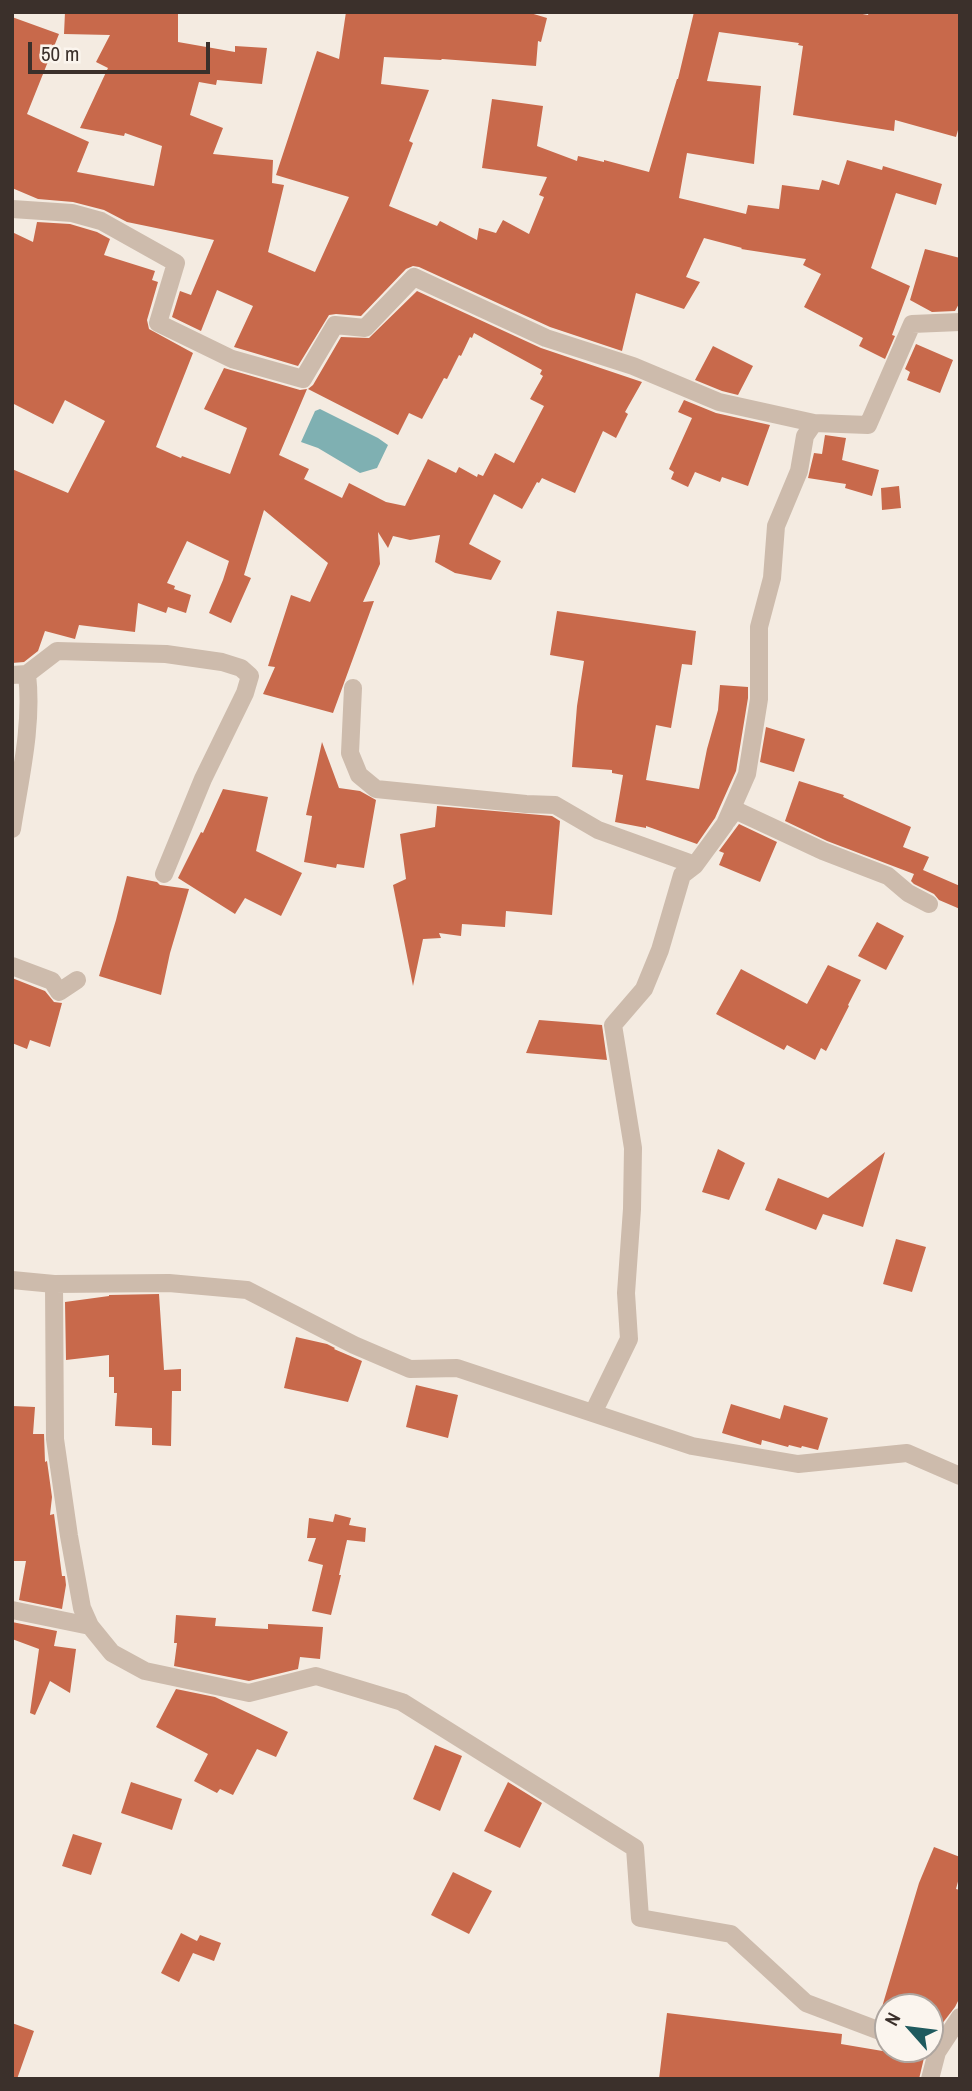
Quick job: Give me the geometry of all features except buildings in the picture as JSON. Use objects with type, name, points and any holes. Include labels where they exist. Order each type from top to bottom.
[{"type":"street","points":[[12,209],[72,213],[101,221],[176,263],[158,323],[232,359],[303,379],[335,325],[365,328],[414,277],[546,338],[634,366],[719,402],[814,423],[868,425],[912,324],[960,322]]},
{"type":"street","points":[[725,824],[747,774],[759,699],[758,627],[772,578],[776,526],[799,471],[805,436],[814,423]]},
{"type":"street","points":[[12,829],[27,728],[29,690],[19,674],[57,651],[166,654],[222,662],[241,668],[250,676],[245,693],[203,779],[164,874]]},
{"type":"street","points":[[353,688],[350,753],[359,775],[376,789],[555,805],[598,830],[695,865]]},
{"type":"street","points":[[593,1413],[629,1339],[626,1293],[633,1148],[613,1025],[644,989],[660,950],[681,875],[695,865],[735,810],[823,851],[888,876],[908,893],[929,904]]},
{"type":"street","points":[[12,966],[52,981],[59,992],[77,980]]},
{"type":"street","points":[[12,1280],[54,1284],[169,1283],[247,1290],[354,1345],[410,1369],[457,1368],[692,1446],[798,1464],[908,1453],[960,1476]]},
{"type":"street","points":[[54,1284],[55,1439],[82,1608],[90,1626],[112,1653],[145,1671],[250,1693],[316,1676],[402,1702],[635,1847],[640,1918],[731,1934],[806,2003],[874,2029]]},
{"type":"street","points":[[12,1610],[90,1626]]},
{"type":"street","points":[[944,2037],[960,2017]]},
{"type":"water","points":[[320,409],[388,445],[377,468],[360,473],[318,448],[301,442],[315,411]]}]
